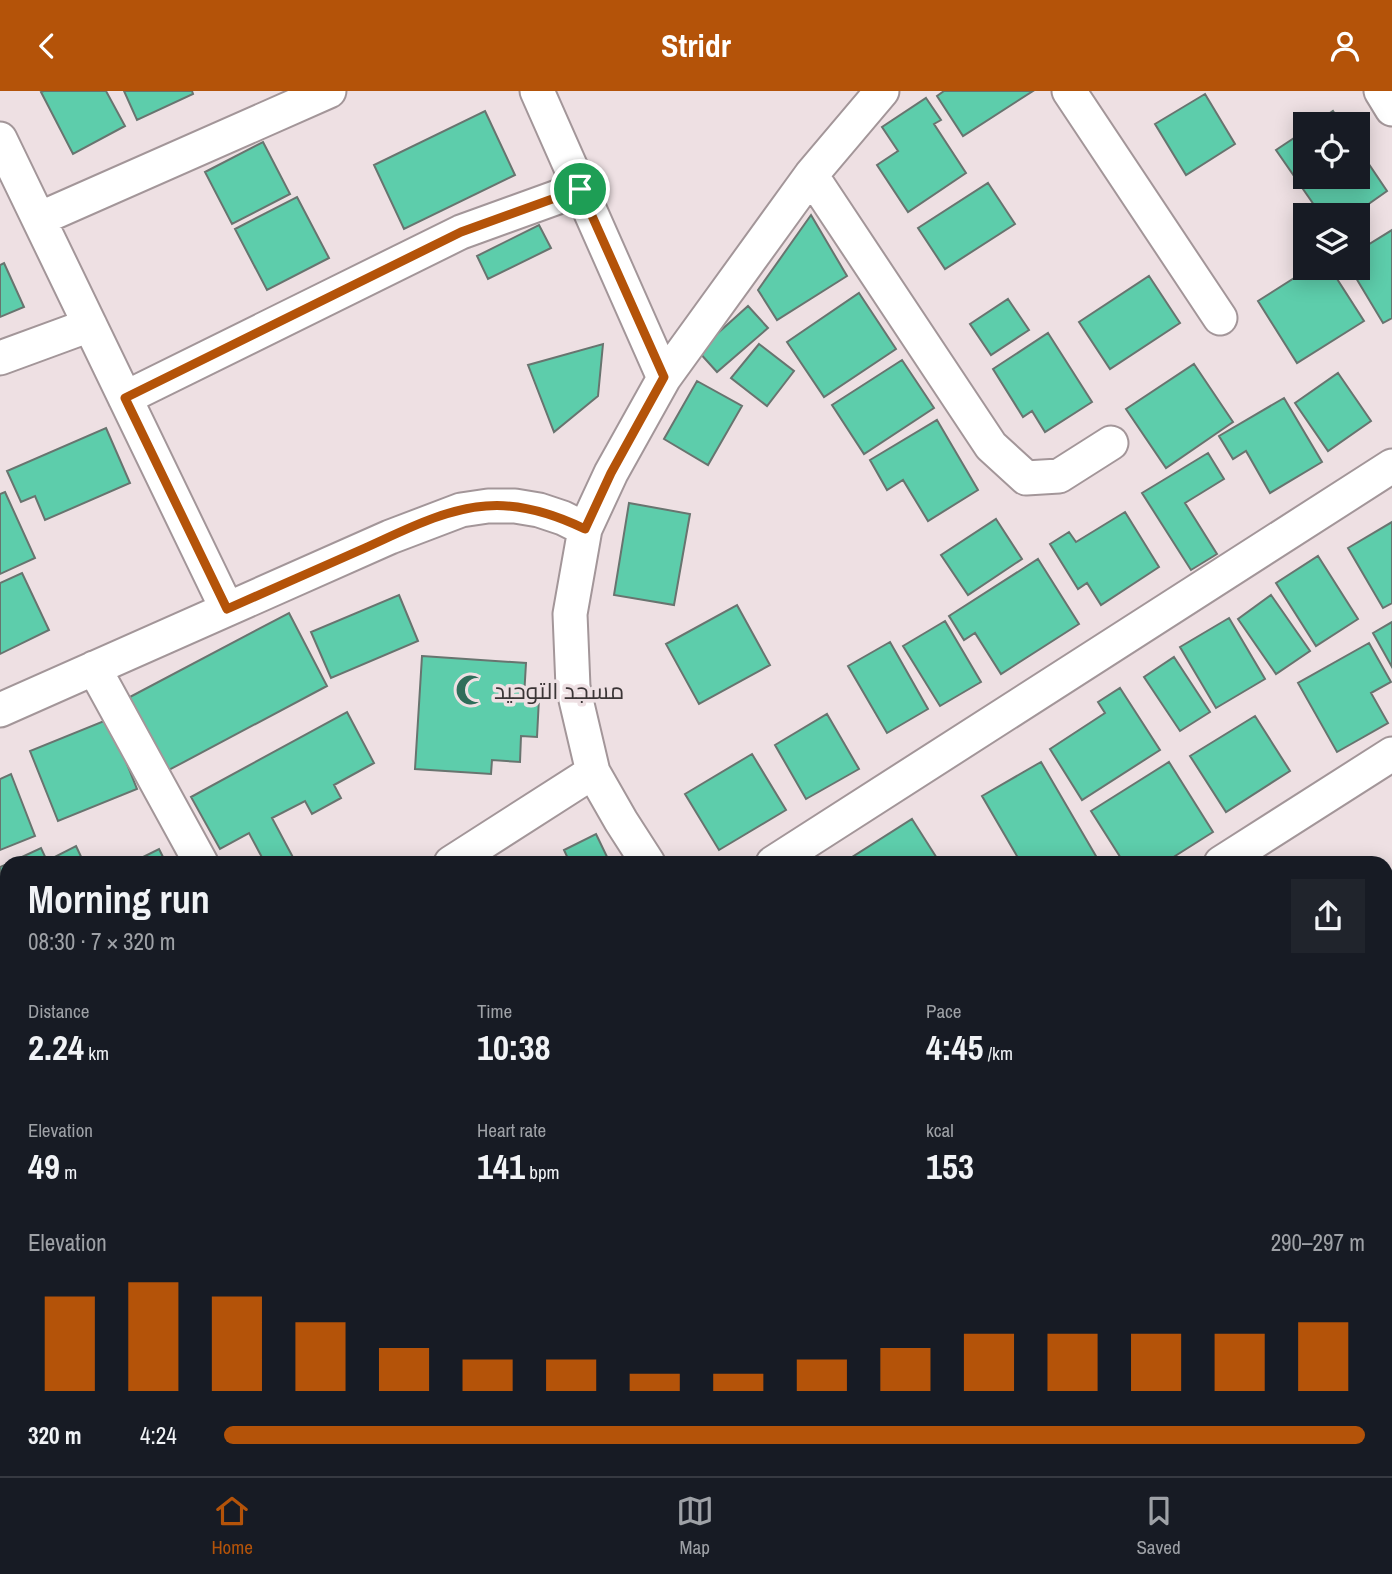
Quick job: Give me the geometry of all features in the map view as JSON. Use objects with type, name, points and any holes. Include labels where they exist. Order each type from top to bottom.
[{"type":"street","points":[[39,219],[329,91]]},
{"type":"street","points":[[537,91],[664,377]]},
{"type":"street","points":[[644,856],[593,772],[573,687],[570,614],[585,529],[611,473],[664,377],[811,175],[882,91]]},
{"type":"street","points":[[1069,91],[1220,318]]},
{"type":"street","points":[[1381,91],[1392,109]]},
{"type":"street","points":[[0,139],[227,609]]},
{"type":"street","points":[[811,175],[991,446],[1026,478],[1059,476],[1111,443]]},
{"type":"street","points":[[125,398],[461,232],[580,189]]},
{"type":"street","points":[[0,358],[90,324]]},
{"type":"street","points":[[784,856],[1392,466]]},
{"type":"street","points":[[0,710],[390,537],[461,510],[515,506],[539,510],[585,529]]},
{"type":"street","points":[[94,668],[197,856]]},
{"type":"street","points":[[1232,856],[1392,754]]},
{"type":"street","points":[[462,856],[593,772]]},
{"type":"building","points":[[106,91],[125,126],[73,154],[41,92]]},
{"type":"building","points":[[124,91],[192,91],[193,94],[137,120]]},
{"type":"building","points":[[944,91],[1033,91],[963,136],[937,96]]},
{"type":"building","points":[[1205,94],[1235,144],[1186,175],[1155,124]]},
{"type":"building","points":[[926,98],[941,120],[934,124],[966,173],[908,212],[877,165],[898,151],[882,127]]},
{"type":"building","points":[[485,111],[515,175],[404,229],[374,165]]},
{"type":"building","points":[[1293,139],[1293,175],[1276,150]]},
{"type":"building","points":[[263,142],[290,194],[232,224],[205,172]]},
{"type":"building","points":[[1370,166],[1387,191],[1370,203],[1313,203],[1303,189],[1370,189]]},
{"type":"building","points":[[988,183],[1015,224],[945,269],[918,228]]},
{"type":"building","points":[[297,197],[329,258],[267,290],[235,229]]},
{"type":"building","points":[[811,215],[847,276],[777,320],[758,290]]},
{"type":"building","points":[[539,225],[551,248],[488,279],[477,256]]},
{"type":"building","points":[[1392,230],[1392,318],[1383,323],[1357,280],[1370,280],[1370,244]]},
{"type":"building","points":[[4,263],[24,307],[0,317],[0,265]]},
{"type":"building","points":[[1149,276],[1180,323],[1110,369],[1079,322]]},
{"type":"building","points":[[1293,279],[1338,280],[1364,321],[1297,363],[1258,301]]},
{"type":"building","points":[[859,293],[896,349],[824,397],[787,342]]},
{"type":"building","points":[[1008,299],[1029,330],[991,355],[970,324]]},
{"type":"building","points":[[748,306],[768,328],[717,372],[698,351]]},
{"type":"building","points":[[1048,333],[1092,402],[1045,432],[1032,411],[1023,417],[993,369]]},
{"type":"building","points":[[603,344],[598,396],[554,432],[528,365]]},
{"type":"building","points":[[759,344],[794,371],[767,406],[731,378]]},
{"type":"building","points":[[902,360],[934,408],[864,454],[832,405]]},
{"type":"building","points":[[1194,364],[1233,422],[1166,468],[1126,409]]},
{"type":"building","points":[[1338,373],[1371,421],[1328,451],[1295,403]]},
{"type":"building","points":[[697,381],[742,406],[708,465],[664,439]]},
{"type":"building","points":[[1284,398],[1322,462],[1270,493],[1246,451],[1233,459],[1219,436]]},
{"type":"building","points":[[937,420],[978,490],[928,521],[903,480],[887,490],[870,460]]},
{"type":"building","points":[[106,428],[130,483],[45,520],[35,496],[21,502],[7,471]]},
{"type":"building","points":[[1208,453],[1224,479],[1185,503],[1217,554],[1191,570],[1142,493]]},
{"type":"building","points":[[5,492],[35,558],[0,574],[0,494]]},
{"type":"building","points":[[629,503],[690,514],[674,605],[614,595]]},
{"type":"building","points":[[1125,512],[1159,567],[1101,605],[1087,583],[1078,589],[1050,544],[1069,532],[1076,542]]},
{"type":"building","points":[[996,519],[1022,559],[968,595],[941,555]]},
{"type":"building","points":[[1392,522],[1392,603],[1383,608],[1348,548]]},
{"type":"building","points":[[1318,556],[1358,619],[1316,646],[1276,583]]},
{"type":"building","points":[[1038,559],[1079,624],[1001,674],[975,633],[964,640],[949,616]]},
{"type":"building","points":[[22,573],[49,630],[0,654],[0,583]]},
{"type":"building","points":[[399,595],[418,641],[331,678],[311,632]]},
{"type":"building","points":[[1271,595],[1310,651],[1276,674],[1238,619]]},
{"type":"building","points":[[737,605],[770,665],[699,704],[666,644]]},
{"type":"building","points":[[289,613],[327,686],[167,771],[128,698]]},
{"type":"building","points":[[1229,618],[1265,679],[1216,708],[1180,647]]},
{"type":"building","points":[[945,621],[981,682],[940,706],[903,646]]},
{"type":"building","points":[[1392,622],[1392,667],[1373,633]]},
{"type":"building","points":[[890,642],[928,709],[887,733],[848,666]]},
{"type":"building","points":[[1369,643],[1391,682],[1371,693],[1388,723],[1337,752],[1298,683]]},
{"type":"building","points":[[422,656],[526,663],[524,697],[539,698],[537,737],[521,736],[520,762],[492,760],[491,774],[415,769]]},
{"type":"building","points":[[1174,657],[1210,712],[1180,731],[1144,677]]},
{"type":"building","points":[[1120,688],[1160,750],[1082,800],[1050,749],[1105,713],[1098,702]]},
{"type":"building","points":[[347,712],[374,763],[334,785],[341,798],[312,814],[305,801],[272,818],[292,856],[261,856],[249,833],[220,849],[191,797]]},
{"type":"building","points":[[827,714],[859,769],[806,799],[775,745]]},
{"type":"building","points":[[1255,716],[1290,771],[1226,812],[1190,756]]},
{"type":"building","points":[[109,719],[137,789],[58,821],[30,751]]},
{"type":"building","points":[[752,754],[786,810],[719,850],[685,794]]},
{"type":"building","points":[[1041,762],[1096,856],[1017,856],[982,796]]},
{"type":"building","points":[[1169,762],[1213,832],[1175,856],[1120,856],[1091,811]]},
{"type":"building","points":[[11,774],[35,836],[0,850],[0,779]]},
{"type":"building","points":[[912,819],[936,856],[854,856]]},
{"type":"building","points":[[596,834],[607,856],[567,856],[564,850]]},
{"type":"building","points":[[76,846],[81,856],[57,856]]},
{"type":"building","points":[[41,848],[45,856],[24,856]]},
{"type":"building","points":[[159,849],[162,856],[145,856]]},
{"type":"place","name":"مسجد التوحيد","points":[[471,690]]},
{"type":"route","points":[[580,189],[664,377],[611,473],[585,529],[539,510],[515,506],[461,510],[390,537],[227,609],[125,398],[461,232],[580,189]]}]
